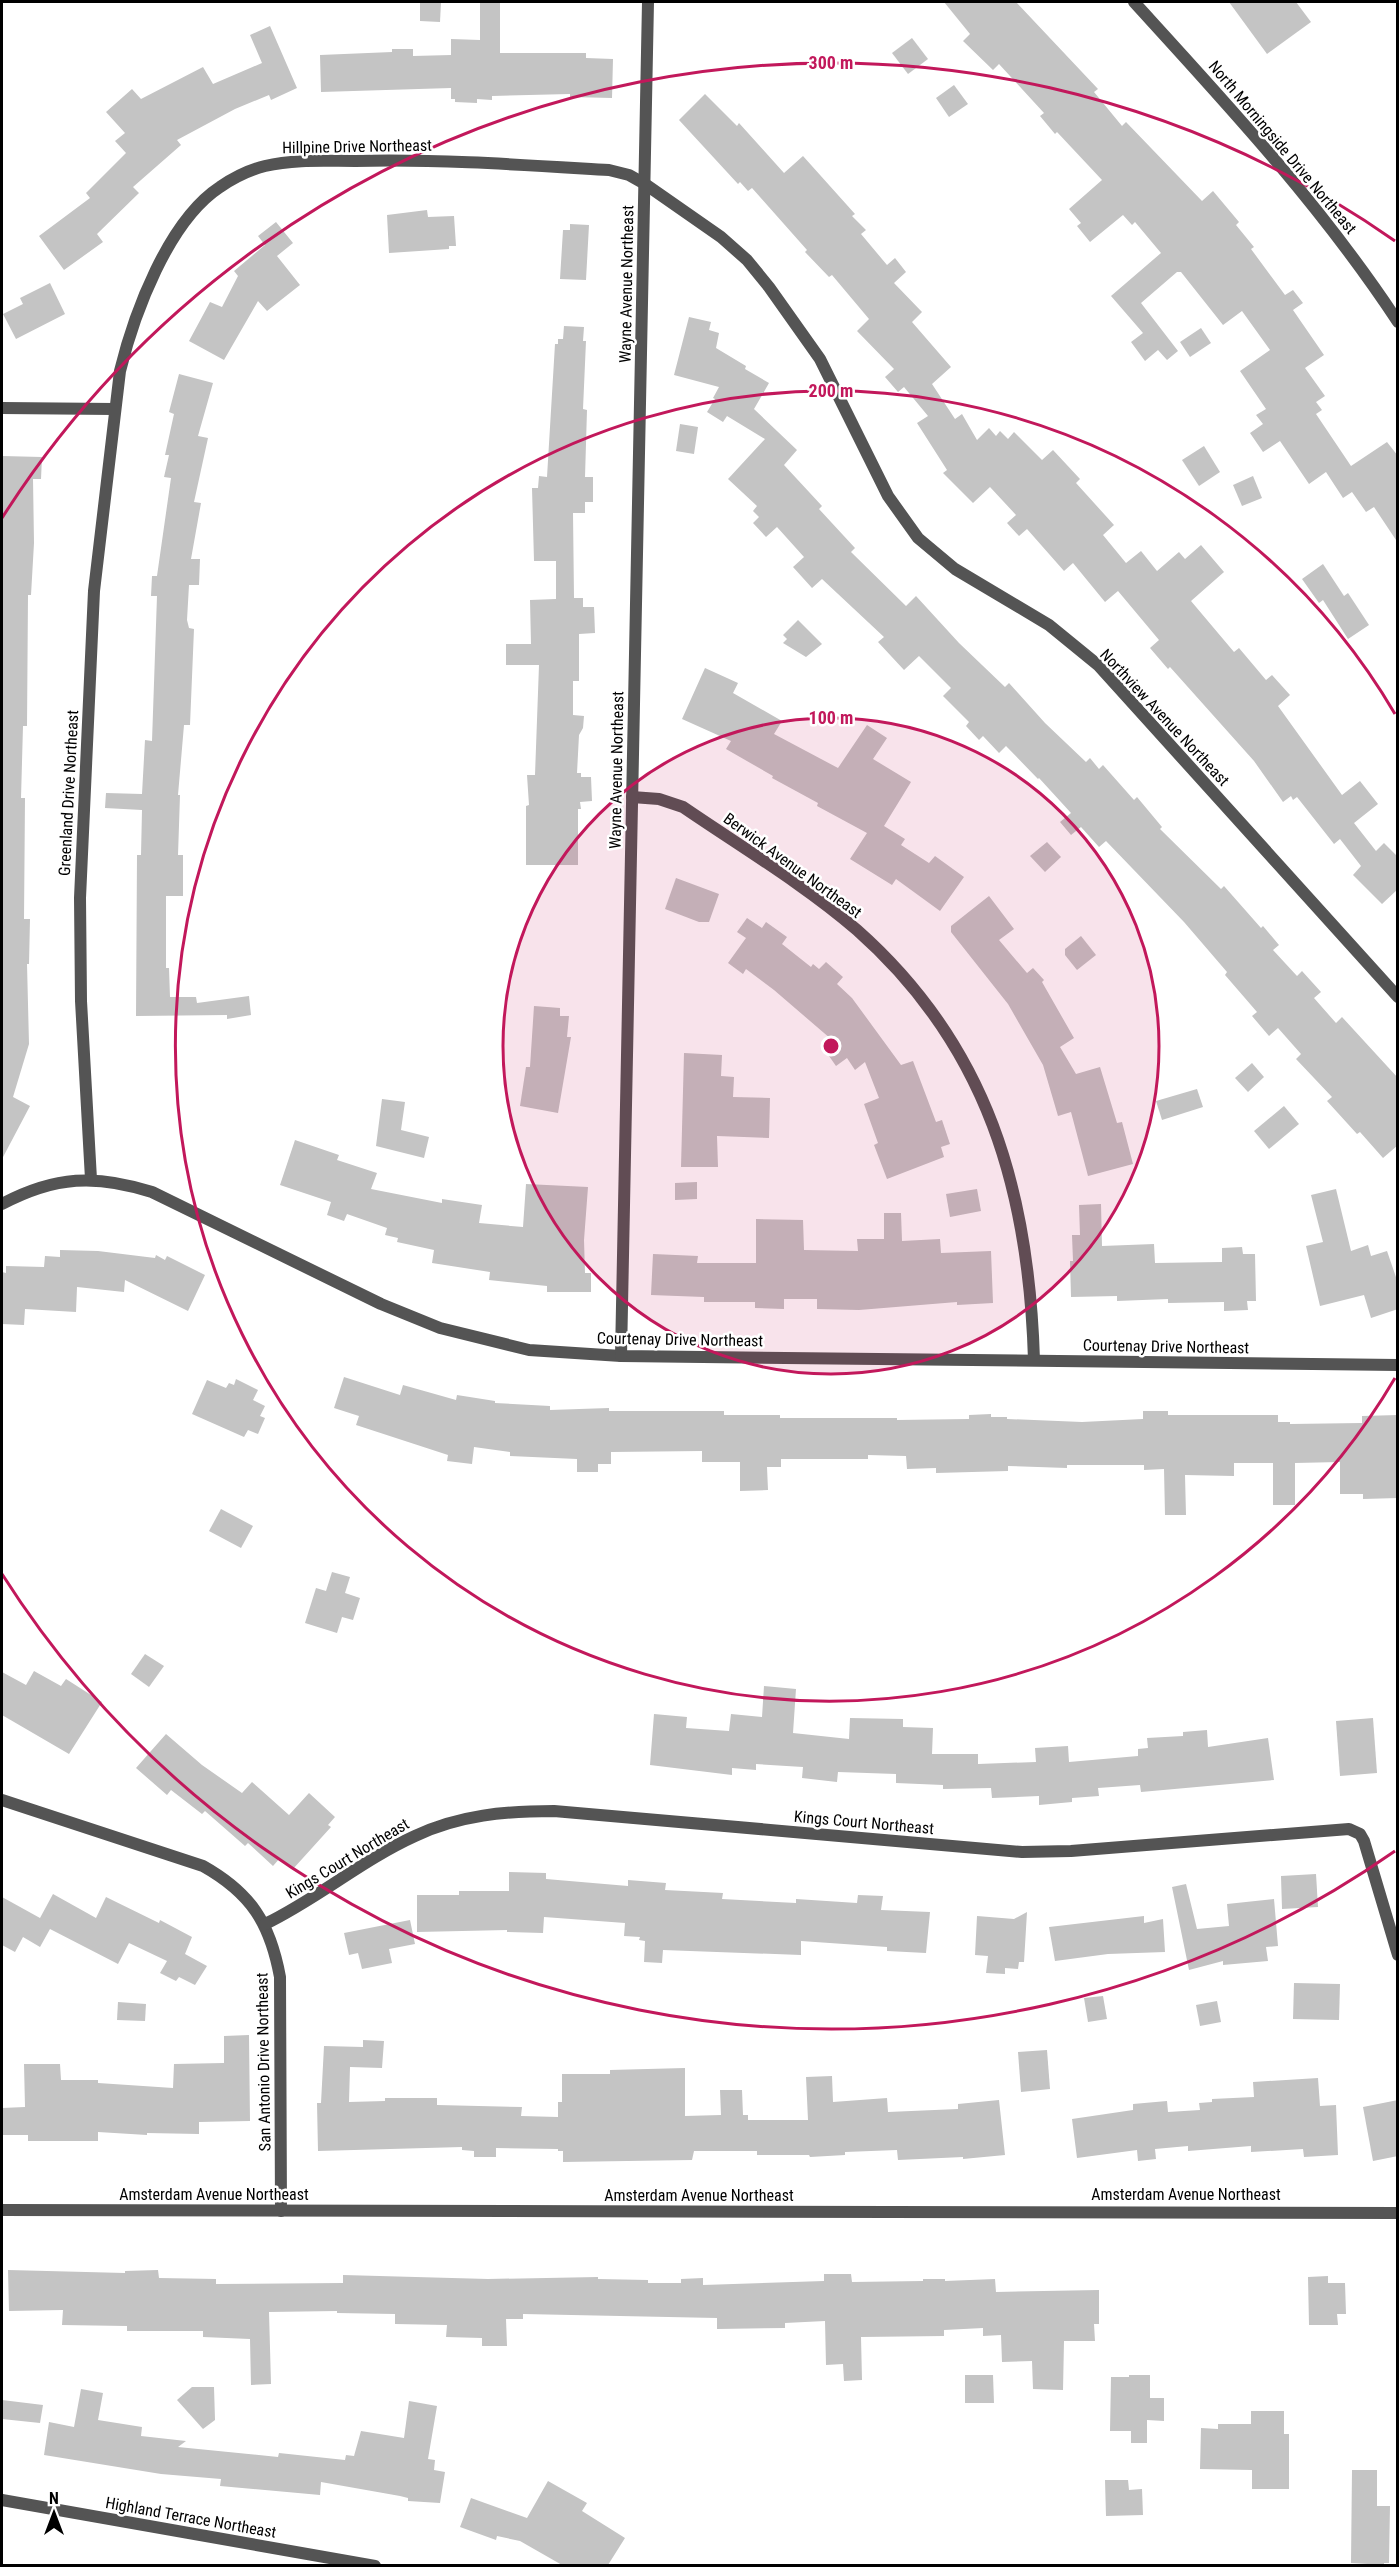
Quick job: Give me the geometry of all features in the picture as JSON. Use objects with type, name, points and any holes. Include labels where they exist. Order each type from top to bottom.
[{"type":"street","name":"Wayne Avenue Northeast","points":[[621,1356],[648,2]]},
{"type":"street","name":"North Morningside Drive Northeast","points":[[1134,2],[1266,148],[1326,220],[1398,322]]},
{"type":"street","name":"Hillpine Drive Northeast","points":[[114,409],[129,335],[156,270],[183,225],[197,207],[218,188],[243,173],[263,166],[286,162],[427,160],[609,170],[629,175],[645,184]]},
{"type":"street","name":"Northview Avenue Northeast","points":[[645,184],[721,237],[747,260],[770,287],[820,359],[888,496],[918,538],[955,569],[1049,625],[1098,665],[1398,997]]},
{"type":"street","points":[[2,408],[114,409]]},
{"type":"street","name":"Greenland Drive Northeast","points":[[91,1179],[81,1002],[80,898],[94,591],[114,409]]},
{"type":"street","name":"Berwick Avenue Northeast","points":[[632,797],[659,799],[683,807],[823,904],[887,959],[935,1016],[978,1089],[995,1127],[1008,1167],[1023,1233],[1033,1318],[1034,1360]]},
{"type":"street","name":"Courtenay Drive Northeast","points":[[2,1204],[20,1194],[55,1182],[91,1179],[122,1182],[152,1192],[381,1304],[440,1328],[529,1350],[621,1356],[1398,1365]]},
{"type":"street","name":"San Antonio Drive Northeast","points":[[2,1800],[203,1866],[239,1890],[265,1924],[274,1948],[280,1977],[281,2211]]},
{"type":"street","name":"Kings Court Northeast","points":[[265,1924],[286,1914],[386,1851],[416,1835],[462,1819],[510,1811],[554,1811],[1023,1852],[1071,1851],[1349,1829],[1360,1834],[1364,1841],[1398,1955]]},
{"type":"street","name":"Amsterdam Avenue Northeast","points":[[2,2210],[1398,2212]]},
{"type":"street","name":"Highland Terrace Northeast","points":[[2,2500],[375,2565]]},
{"type":"building","points":[[420,2],[441,2],[440,22],[420,21]]},
{"type":"building","points":[[480,2],[500,2],[500,53],[586,53],[586,58],[613,59],[612,98],[570,97],[570,94],[492,96],[492,100],[477,99],[477,103],[455,102],[455,99],[451,99],[451,88],[321,92],[320,55],[413,49],[413,56],[451,55],[451,39],[480,40]]},
{"type":"building","points":[[944,2],[1016,2],[1098,89],[1094,92],[1122,126],[1126,122],[1202,201],[1213,191],[1239,222],[1236,225],[1254,247],[1251,249],[1285,295],[1293,290],[1303,303],[1293,310],[1324,355],[1305,368],[1325,396],[1316,402],[1322,410],[1316,414],[1351,466],[1387,442],[1398,456],[1398,543],[1374,507],[1366,512],[1352,492],[1343,498],[1326,472],[1309,484],[1280,441],[1263,452],[1250,433],[1263,424],[1256,415],[1266,409],[1240,371],[1270,350],[1242,311],[1223,325],[1181,272],[1177,272],[1141,303],[1178,351],[1167,360],[1158,350],[1145,361],[1131,342],[1143,333],[1111,296],[1161,253],[1135,222],[1132,225],[1123,215],[1090,242],[1077,226],[1081,223],[1069,209],[1102,180],[1057,132],[1055,134],[1040,116],[1044,113],[999,64],[993,70],[963,41],[970,34]]},
{"type":"building","points":[[1229,2],[1296,2],[1311,22],[1267,54]]},
{"type":"building","points":[[270,26],[297,88],[271,100],[269,95],[235,109],[177,140],[181,145],[133,187],[139,193],[97,234],[103,242],[64,270],[39,236],[90,198],[86,193],[126,153],[115,141],[125,133],[106,112],[132,89],[141,99],[203,67],[213,84],[262,63],[250,35]]},
{"type":"building","points":[[912,38],[928,59],[908,74],[892,53]]},
{"type":"building","points":[[954,85],[968,104],[949,117],[936,98]]},
{"type":"building","points":[[705,94],[737,126],[739,123],[784,173],[803,156],[855,214],[852,216],[866,230],[861,234],[887,265],[895,258],[906,272],[894,283],[922,312],[912,322],[951,367],[932,384],[955,419],[962,414],[977,440],[989,428],[996,436],[1000,431],[1008,439],[1014,432],[1042,460],[1053,450],[1080,479],[1076,483],[1114,525],[1103,535],[1126,563],[1141,551],[1157,571],[1179,552],[1185,559],[1201,545],[1224,572],[1191,601],[1234,652],[1239,648],[1266,680],[1272,675],[1290,695],[1278,706],[1342,795],[1360,781],[1378,804],[1354,823],[1376,851],[1384,843],[1398,857],[1398,889],[1382,904],[1353,875],[1361,866],[1340,839],[1334,844],[1297,797],[1293,800],[1291,796],[1283,802],[1254,761],[1170,667],[1168,669],[1150,648],[1159,640],[1118,591],[1105,602],[1073,563],[1064,571],[1027,529],[1019,536],[1007,523],[1016,515],[990,487],[973,503],[943,473],[947,470],[917,423],[928,416],[904,387],[898,392],[885,377],[894,369],[857,331],[869,319],[832,275],[829,277],[805,252],[807,250],[752,188],[748,191],[740,182],[738,184],[679,120]]},
{"type":"building","points":[[427,210],[428,217],[454,216],[456,246],[449,246],[449,249],[389,253],[387,215]]},
{"type":"building","points":[[276,222],[293,243],[277,256],[300,285],[267,311],[258,301],[224,360],[189,341],[210,302],[222,307],[238,276],[234,271],[265,245],[258,236]]},
{"type":"building","points":[[570,224],[589,225],[586,280],[560,279],[563,230],[570,230]]},
{"type":"building","points":[[50,283],[65,314],[16,339],[3,314],[23,304],[20,298]]},
{"type":"building","points":[[689,317],[711,322],[709,330],[719,333],[716,348],[769,383],[754,409],[797,450],[784,465],[822,506],[819,509],[855,548],[851,552],[906,606],[916,596],[959,643],[1005,687],[1009,683],[1045,723],[1086,762],[1090,758],[1099,769],[1103,765],[1134,800],[1137,797],[1162,827],[1160,829],[1221,889],[1224,886],[1261,928],[1263,926],[1279,945],[1273,950],[1297,976],[1302,971],[1321,992],[1314,998],[1336,1023],[1342,1017],[1398,1078],[1398,1145],[1383,1158],[1360,1132],[1357,1134],[1327,1101],[1332,1097],[1296,1059],[1301,1054],[1278,1028],[1269,1036],[1252,1016],[1257,1012],[1225,975],[1227,972],[1184,922],[1106,841],[1099,847],[1081,827],[1071,835],[1060,822],[1071,813],[1006,746],[999,753],[983,736],[979,740],[966,726],[969,722],[943,696],[951,688],[919,656],[904,670],[878,642],[884,637],[822,579],[812,588],[793,567],[804,557],[777,527],[766,537],[753,523],[759,517],[753,511],[757,506],[728,479],[765,439],[727,416],[723,422],[707,412],[719,387],[674,375]]},
{"type":"building","points":[[564,326],[584,327],[583,341],[586,341],[583,409],[587,410],[585,477],[593,477],[593,502],[585,502],[585,513],[573,513],[574,598],[583,598],[583,607],[594,607],[595,633],[579,634],[579,681],[573,681],[573,715],[584,716],[583,728],[579,735],[577,773],[581,773],[581,777],[591,777],[592,801],[580,802],[581,809],[578,809],[578,865],[526,865],[526,806],[529,805],[527,775],[535,775],[539,665],[506,665],[506,644],[531,644],[530,600],[556,599],[556,561],[534,561],[532,488],[538,488],[539,476],[547,477],[555,344],[558,344],[558,339],[563,339]]},
{"type":"building","points":[[1201,328],[1211,343],[1190,357],[1180,342]]},
{"type":"building","points":[[179,374],[213,383],[198,436],[208,438],[194,502],[201,503],[191,559],[200,559],[199,585],[189,585],[187,620],[189,628],[194,629],[190,725],[184,725],[178,795],[180,795],[178,855],[183,855],[183,896],[166,896],[166,968],[169,968],[170,997],[196,997],[197,1003],[249,996],[251,1015],[227,1019],[227,1015],[136,1016],[137,855],[141,855],[142,810],[105,808],[106,793],[142,794],[145,740],[152,741],[157,596],[151,596],[152,576],[157,576],[171,478],[164,477],[169,455],[165,455],[174,414],[169,412]]},
{"type":"building","points":[[680,424],[698,427],[694,454],[676,451]]},
{"type":"building","points":[[1204,446],[1220,472],[1199,486],[1182,460]]},
{"type":"building","points":[[2,456],[42,457],[41,479],[33,479],[34,543],[31,595],[28,595],[27,726],[23,726],[21,798],[25,798],[24,919],[30,919],[29,964],[27,964],[29,1044],[13,1097],[30,1106],[2,1159]]},
{"type":"building","points":[[1253,476],[1262,498],[1242,506],[1233,485]]},
{"type":"building","points":[[1323,564],[1344,596],[1348,593],[1369,625],[1348,639],[1323,600],[1319,603],[1302,579]]},
{"type":"building","points":[[798,620],[822,644],[806,657],[783,643],[787,639],[783,635]]},
{"type":"building","points":[[705,668],[738,683],[733,693],[782,721],[774,734],[838,768],[867,725],[887,738],[873,759],[911,782],[884,826],[905,839],[901,845],[929,863],[935,856],[964,877],[940,911],[896,879],[892,885],[850,859],[867,833],[817,806],[818,803],[726,749],[731,741],[682,719]]},
{"type":"building","points":[[1047,842],[1061,857],[1045,872],[1030,856]]},
{"type":"building","points":[[676,878],[719,894],[709,922],[699,922],[665,909]]},
{"type":"building","points":[[989,896],[1014,929],[999,940],[1027,973],[1033,968],[1044,980],[1042,982],[1074,1038],[1060,1047],[1076,1074],[1100,1067],[1117,1123],[1122,1122],[1133,1164],[1088,1176],[1071,1112],[1058,1116],[1043,1065],[1008,1004],[951,932],[951,926]]},
{"type":"building","points":[[747,918],[762,928],[766,922],[787,937],[782,944],[811,967],[813,964],[819,969],[826,962],[843,977],[837,984],[852,998],[901,1065],[913,1061],[936,1122],[942,1120],[950,1144],[941,1147],[944,1157],[887,1179],[874,1145],[878,1143],[864,1104],[879,1098],[865,1062],[855,1070],[847,1058],[836,1066],[822,1046],[831,1039],[746,969],[743,974],[728,963],[746,938],[737,932]]},
{"type":"building","points":[[1081,936],[1096,955],[1077,970],[1065,955],[1065,949]]},
{"type":"building","points":[[534,1006],[560,1008],[560,1016],[569,1016],[567,1037],[571,1037],[558,1113],[520,1106],[526,1067],[530,1067]]},
{"type":"building","points":[[684,1053],[722,1055],[721,1076],[734,1077],[733,1097],[770,1098],[769,1138],[717,1136],[718,1167],[681,1167]]},
{"type":"building","points":[[1252,1063],[1264,1077],[1248,1092],[1235,1078]]},
{"type":"building","points":[[1197,1089],[1203,1107],[1162,1120],[1156,1101]]},
{"type":"building","points":[[382,1099],[405,1102],[401,1130],[429,1137],[424,1158],[376,1146]]},
{"type":"building","points":[[1284,1106],[1299,1124],[1269,1149],[1254,1131]]},
{"type":"building","points":[[295,1140],[339,1155],[337,1160],[377,1173],[371,1189],[442,1203],[442,1199],[482,1205],[479,1223],[523,1227],[526,1184],[588,1187],[584,1240],[585,1273],[591,1273],[591,1292],[547,1292],[547,1286],[489,1280],[490,1272],[432,1263],[434,1250],[397,1242],[398,1238],[385,1235],[387,1228],[347,1214],[344,1221],[327,1215],[331,1202],[280,1185]]},
{"type":"building","points":[[697,1182],[697,1199],[675,1200],[675,1183]]},
{"type":"building","points":[[977,1189],[981,1211],[950,1217],[946,1194]]},
{"type":"building","points":[[1336,1189],[1351,1251],[1368,1245],[1371,1256],[1387,1251],[1398,1283],[1398,1309],[1371,1318],[1364,1295],[1320,1306],[1306,1246],[1323,1242],[1311,1195]]},
{"type":"building","points":[[1101,1204],[1102,1246],[1154,1244],[1155,1263],[1222,1262],[1222,1248],[1242,1247],[1243,1254],[1255,1254],[1256,1301],[1247,1301],[1248,1310],[1224,1311],[1224,1302],[1168,1303],[1168,1299],[1117,1301],[1117,1296],[1071,1297],[1072,1235],[1080,1235],[1079,1205]]},
{"type":"building","points":[[884,1213],[901,1213],[902,1241],[940,1239],[941,1253],[991,1251],[993,1303],[957,1305],[957,1302],[859,1310],[817,1309],[817,1299],[784,1299],[784,1309],[755,1308],[755,1302],[704,1302],[704,1297],[651,1295],[653,1254],[698,1256],[697,1263],[756,1263],[756,1219],[803,1220],[804,1250],[858,1251],[857,1239],[884,1239]]},
{"type":"building","points":[[60,1250],[98,1251],[155,1258],[156,1255],[165,1260],[167,1256],[205,1275],[188,1311],[125,1280],[124,1292],[77,1287],[76,1312],[25,1309],[24,1325],[2,1324],[2,1272],[6,1273],[6,1266],[44,1267],[45,1256],[60,1257]]},
{"type":"building","points":[[344,1377],[400,1395],[403,1385],[456,1400],[457,1395],[495,1401],[495,1403],[550,1406],[550,1410],[609,1408],[609,1411],[724,1411],[724,1415],[780,1415],[780,1418],[897,1418],[897,1420],[969,1419],[969,1415],[991,1414],[991,1417],[1007,1417],[1007,1419],[1082,1422],[1143,1419],[1143,1411],[1168,1411],[1168,1415],[1278,1415],[1278,1422],[1290,1422],[1290,1424],[1362,1423],[1362,1416],[1398,1415],[1398,1498],[1363,1499],[1363,1494],[1340,1494],[1340,1462],[1295,1463],[1295,1505],[1273,1505],[1273,1463],[1234,1463],[1234,1476],[1185,1475],[1186,1515],[1165,1515],[1164,1469],[1144,1470],[1144,1465],[1067,1465],[1067,1468],[1008,1466],[1008,1471],[936,1473],[936,1468],[907,1469],[906,1456],[868,1455],[868,1459],[781,1459],[781,1467],[767,1467],[768,1490],[740,1491],[740,1462],[702,1462],[702,1451],[611,1452],[611,1464],[598,1464],[598,1472],[577,1472],[577,1459],[510,1456],[510,1452],[474,1447],[472,1464],[447,1461],[448,1455],[356,1425],[359,1416],[334,1408]]},
{"type":"building","points":[[236,1379],[258,1390],[253,1400],[265,1406],[260,1416],[265,1418],[258,1434],[248,1430],[244,1437],[192,1414],[207,1380],[226,1388],[229,1383],[234,1385]]},
{"type":"building","points":[[221,1509],[253,1526],[241,1548],[209,1531]]},
{"type":"building","points":[[332,1572],[350,1577],[345,1593],[360,1598],[353,1620],[342,1617],[337,1633],[305,1623],[316,1588],[326,1591]]},
{"type":"building","points":[[145,1654],[164,1666],[149,1687],[131,1674]]},
{"type":"building","points":[[34,1671],[61,1686],[66,1679],[102,1702],[69,1754],[2,1715],[2,1672],[26,1685]]},
{"type":"building","points":[[764,1686],[796,1689],[793,1733],[849,1739],[850,1718],[903,1719],[903,1727],[933,1728],[932,1754],[978,1754],[978,1764],[1036,1762],[1035,1748],[1068,1746],[1069,1762],[1138,1756],[1138,1749],[1148,1748],[1147,1738],[1183,1736],[1183,1732],[1207,1730],[1208,1747],[1268,1738],[1274,1780],[1141,1792],[1140,1785],[1098,1788],[1099,1796],[1072,1798],[1072,1802],[1039,1805],[1039,1796],[992,1798],[991,1788],[943,1789],[943,1785],[896,1783],[896,1774],[838,1772],[837,1782],[802,1778],[803,1767],[756,1764],[756,1770],[732,1768],[732,1775],[650,1765],[654,1714],[687,1717],[686,1728],[729,1731],[731,1714],[762,1717]]},
{"type":"building","points":[[1373,1718],[1377,1773],[1340,1776],[1336,1721]]},
{"type":"building","points":[[166,1734],[202,1765],[242,1793],[252,1782],[289,1815],[309,1793],[335,1817],[328,1825],[331,1827],[293,1869],[280,1858],[273,1866],[248,1843],[245,1846],[205,1811],[202,1814],[171,1790],[167,1795],[136,1768]]},
{"type":"building","points":[[509,1872],[546,1873],[546,1879],[628,1886],[628,1880],[666,1883],[665,1890],[723,1893],[722,1899],[796,1903],[796,1899],[857,1903],[858,1895],[883,1896],[881,1910],[930,1912],[926,1953],[887,1951],[887,1947],[801,1941],[801,1955],[663,1950],[662,1963],[644,1962],[645,1941],[639,1940],[640,1937],[624,1936],[625,1923],[544,1917],[543,1933],[507,1932],[507,1930],[417,1932],[417,1895],[459,1895],[459,1891],[509,1891]]},
{"type":"building","points":[[1316,1874],[1318,1907],[1282,1909],[1281,1876]]},
{"type":"building","points":[[1186,1884],[1197,1929],[1229,1926],[1227,1904],[1274,1899],[1278,1946],[1266,1947],[1268,1961],[1223,1965],[1223,1961],[1189,1970],[1172,1887]]},
{"type":"building","points":[[53,1894],[96,1918],[106,1897],[159,1923],[160,1920],[192,1937],[185,1954],[207,1966],[195,1985],[179,1977],[176,1981],[160,1973],[167,1961],[129,1943],[118,1964],[50,1929],[40,1947],[23,1937],[15,1952],[2,1945],[2,1897],[40,1918]]},
{"type":"building","points":[[1027,1912],[1024,1962],[1019,1962],[1018,1969],[1005,1968],[1005,1974],[986,1973],[988,1956],[975,1955],[977,1916],[1014,1919]]},
{"type":"building","points":[[1144,1916],[1144,1923],[1163,1919],[1165,1952],[1108,1954],[1055,1961],[1049,1927]]},
{"type":"building","points":[[410,1920],[415,1944],[389,1949],[392,1963],[362,1969],[358,1953],[349,1955],[344,1933]]},
{"type":"building","points":[[1294,1983],[1340,1984],[1339,2020],[1293,2019]]},
{"type":"building","points":[[1103,1996],[1107,2019],[1088,2022],[1084,1998]]},
{"type":"building","points":[[1217,2001],[1221,2022],[1200,2026],[1196,2005]]},
{"type":"building","points":[[118,2002],[146,2004],[145,2021],[117,2020]]},
{"type":"building","points":[[249,2035],[250,2121],[199,2122],[199,2134],[147,2133],[147,2135],[98,2132],[98,2141],[28,2141],[28,2135],[2,2135],[2,2108],[25,2107],[24,2064],[60,2064],[61,2080],[98,2080],[98,2083],[173,2088],[174,2064],[224,2063],[224,2036]]},
{"type":"building","points":[[363,2040],[384,2041],[382,2068],[350,2067],[349,2102],[385,2101],[385,2098],[437,2098],[437,2105],[522,2107],[521,2116],[558,2117],[558,2102],[562,2102],[562,2074],[610,2074],[610,2070],[685,2068],[685,2116],[721,2115],[720,2090],[742,2090],[743,2115],[748,2115],[748,2120],[808,2120],[806,2077],[832,2076],[833,2102],[887,2098],[888,2112],[958,2109],[958,2104],[999,2100],[1005,2155],[963,2159],[963,2157],[898,2160],[897,2150],[845,2152],[845,2155],[810,2157],[809,2155],[757,2155],[757,2151],[694,2151],[692,2160],[563,2162],[563,2151],[558,2151],[558,2149],[496,2148],[496,2157],[474,2157],[474,2151],[462,2150],[462,2147],[318,2151],[317,2103],[321,2103],[324,2046],[363,2047]]},
{"type":"building","points":[[1047,2050],[1050,2089],[1021,2092],[1018,2052]]},
{"type":"building","points":[[1318,2078],[1320,2106],[1336,2105],[1338,2155],[1304,2157],[1303,2149],[1251,2152],[1251,2146],[1188,2151],[1188,2146],[1155,2149],[1156,2159],[1138,2161],[1137,2150],[1077,2158],[1072,2119],[1133,2110],[1133,2104],[1167,2101],[1168,2112],[1200,2110],[1199,2103],[1212,2102],[1212,2099],[1254,2097],[1253,2082]]},
{"type":"building","points":[[1398,2100],[1398,2156],[1373,2161],[1363,2107]]},
{"type":"building","points":[[8,2270],[125,2273],[125,2271],[158,2270],[159,2278],[216,2279],[216,2284],[343,2283],[343,2275],[488,2279],[598,2277],[598,2279],[648,2280],[648,2283],[681,2283],[681,2279],[703,2278],[703,2285],[824,2281],[824,2274],[851,2274],[852,2282],[995,2279],[996,2292],[1099,2290],[1099,2324],[1094,2324],[1095,2341],[1064,2341],[1063,2390],[1033,2389],[1032,2361],[1002,2362],[1001,2335],[983,2336],[983,2328],[944,2330],[944,2336],[861,2337],[862,2380],[844,2381],[843,2364],[826,2365],[825,2321],[785,2323],[785,2328],[717,2329],[717,2318],[523,2314],[523,2319],[506,2319],[507,2346],[482,2346],[482,2338],[446,2337],[447,2325],[395,2324],[395,2314],[337,2313],[337,2311],[269,2312],[271,2384],[251,2385],[250,2339],[203,2337],[203,2331],[127,2331],[127,2326],[62,2325],[63,2310],[9,2311]]},
{"type":"building","points":[[1328,2276],[1328,2283],[1345,2283],[1346,2314],[1337,2314],[1338,2325],[1309,2325],[1308,2277]]},
{"type":"building","points":[[965,2375],[993,2375],[994,2403],[965,2403]]},
{"type":"building","points":[[1129,2375],[1150,2375],[1150,2398],[1164,2398],[1164,2421],[1147,2420],[1147,2443],[1131,2443],[1131,2431],[1110,2431],[1111,2377],[1129,2377]]},
{"type":"building","points":[[192,2387],[214,2387],[215,2420],[203,2429],[177,2400]]},
{"type":"building","points":[[81,2389],[103,2393],[98,2420],[142,2427],[141,2436],[186,2441],[178,2447],[278,2457],[279,2453],[345,2460],[346,2455],[354,2456],[361,2431],[404,2438],[409,2401],[437,2406],[428,2459],[435,2460],[434,2470],[445,2472],[440,2503],[408,2501],[408,2498],[400,2496],[321,2482],[320,2495],[220,2486],[221,2479],[161,2474],[44,2455],[49,2422],[74,2427]]},
{"type":"building","points":[[2,2400],[43,2405],[40,2423],[2,2419]]},
{"type":"building","points":[[1251,2411],[1284,2411],[1284,2434],[1289,2434],[1289,2489],[1252,2489],[1252,2470],[1200,2469],[1201,2428],[1218,2429],[1218,2424],[1251,2424]]},
{"type":"building","points":[[1352,2470],[1377,2470],[1377,2506],[1390,2506],[1389,2563],[1384,2563],[1384,2565],[1351,2563]]},
{"type":"building","points":[[1105,2480],[1128,2480],[1129,2490],[1142,2489],[1143,2515],[1106,2516]]},
{"type":"building","points":[[548,2481],[587,2503],[582,2511],[625,2538],[608,2565],[562,2565],[520,2541],[497,2536],[496,2540],[460,2527],[471,2498],[527,2518]]}]
